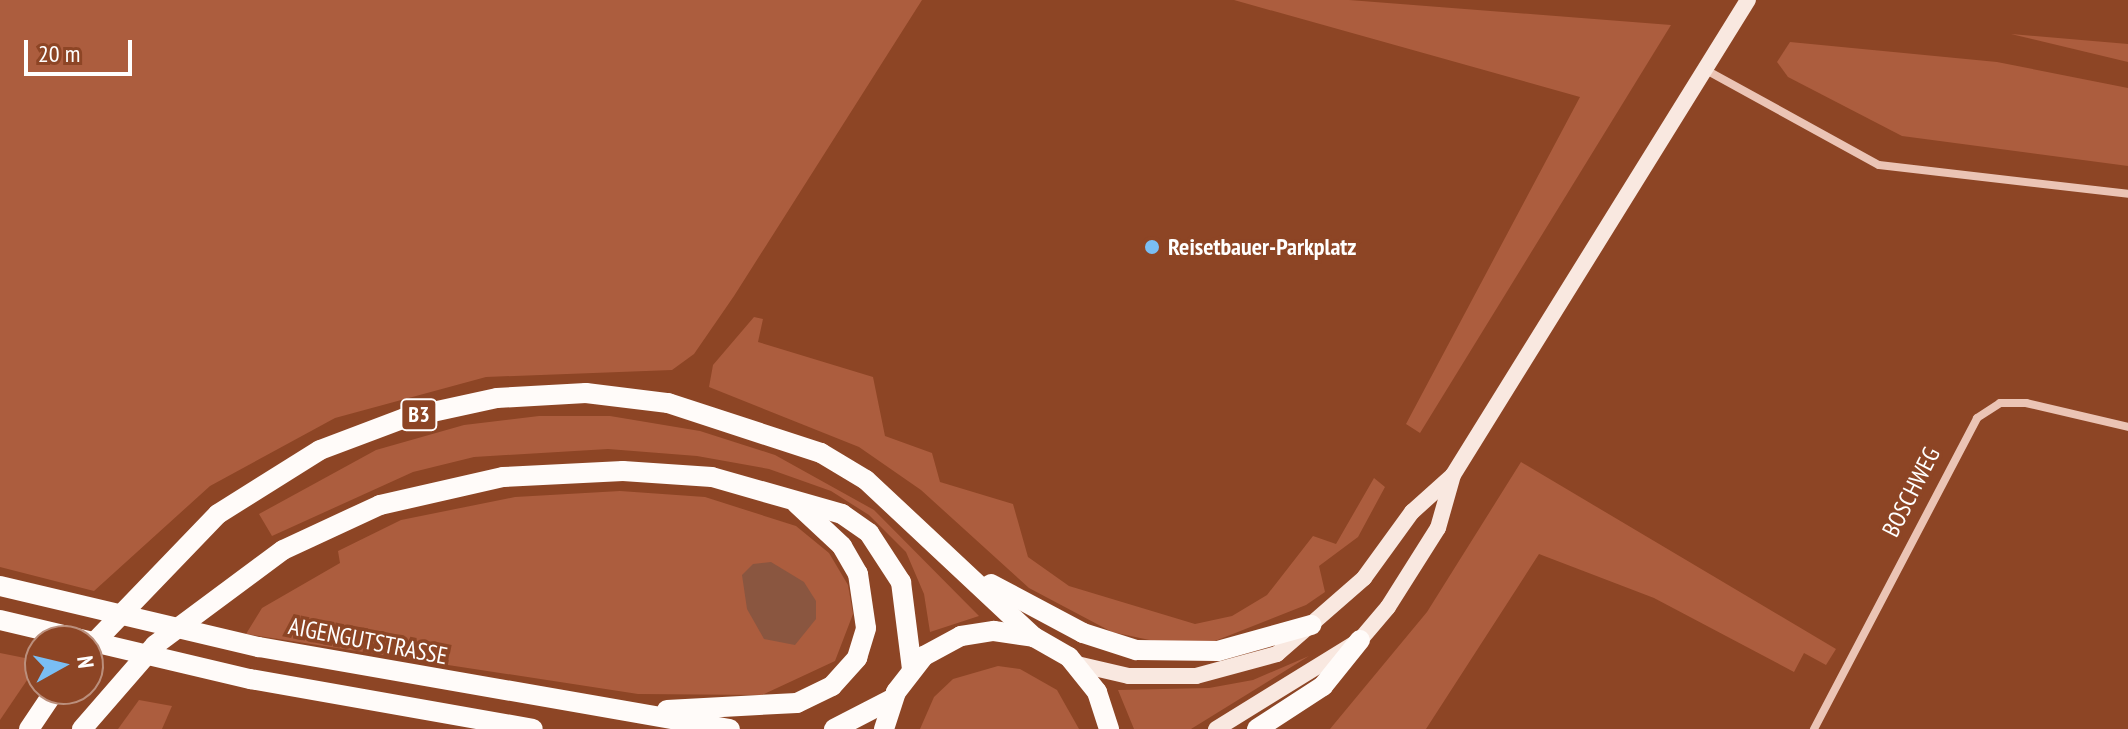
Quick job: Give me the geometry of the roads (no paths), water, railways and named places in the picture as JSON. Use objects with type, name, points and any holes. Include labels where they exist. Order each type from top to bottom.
[{"type":"main road","points":[[1077,664],[1129,676],[1221,672],[1277,654],[1364,578],[1412,512],[1453,475],[1748,0]]},
{"type":"main road","name":"B3","points":[[104,632],[218,514],[320,450],[405,418],[497,398],[586,393],[696,410],[821,453],[866,480],[976,576],[1034,637],[1077,664],[1097,692],[1109,729]]},
{"type":"main road","points":[[82,729],[155,645],[283,550],[380,505],[503,477],[670,473],[791,498],[842,514],[886,555],[901,582],[912,669]]},
{"type":"main road","points":[[1257,729],[1323,686],[1360,640],[1438,528],[1453,475]]},
{"type":"main road","points":[[643,711],[797,703],[832,686],[857,658],[866,628],[858,574],[833,536],[791,498]]},
{"type":"main road","name":"B3","points":[[976,576],[1051,617],[1114,645],[1168,653],[1218,651],[1311,625]]},
{"type":"main road","name":"AIGENGUTSTRASSE","points":[[0,586],[259,647],[643,711],[730,729]]},
{"type":"main road","points":[[0,620],[250,679],[533,729]]},
{"type":"main road","name":"B3","points":[[884,729],[892,699],[912,669],[961,636],[994,631],[1034,637]]},
{"type":"main road","points":[[1216,729],[1360,640]]},
{"type":"main road","points":[[834,729],[892,699]]},
{"type":"main road","points":[[29,729],[45,705]]},
{"type":"street","points":[[1706,70],[1879,165],[2128,194]]},
{"type":"street","name":"BOSCHWEG","points":[[1814,729],[1977,418],[2000,403],[2026,403],[2128,427]]},
{"type":"place","name":"Reisetbauer-Parkplatz","points":[[1152,247]]}]
